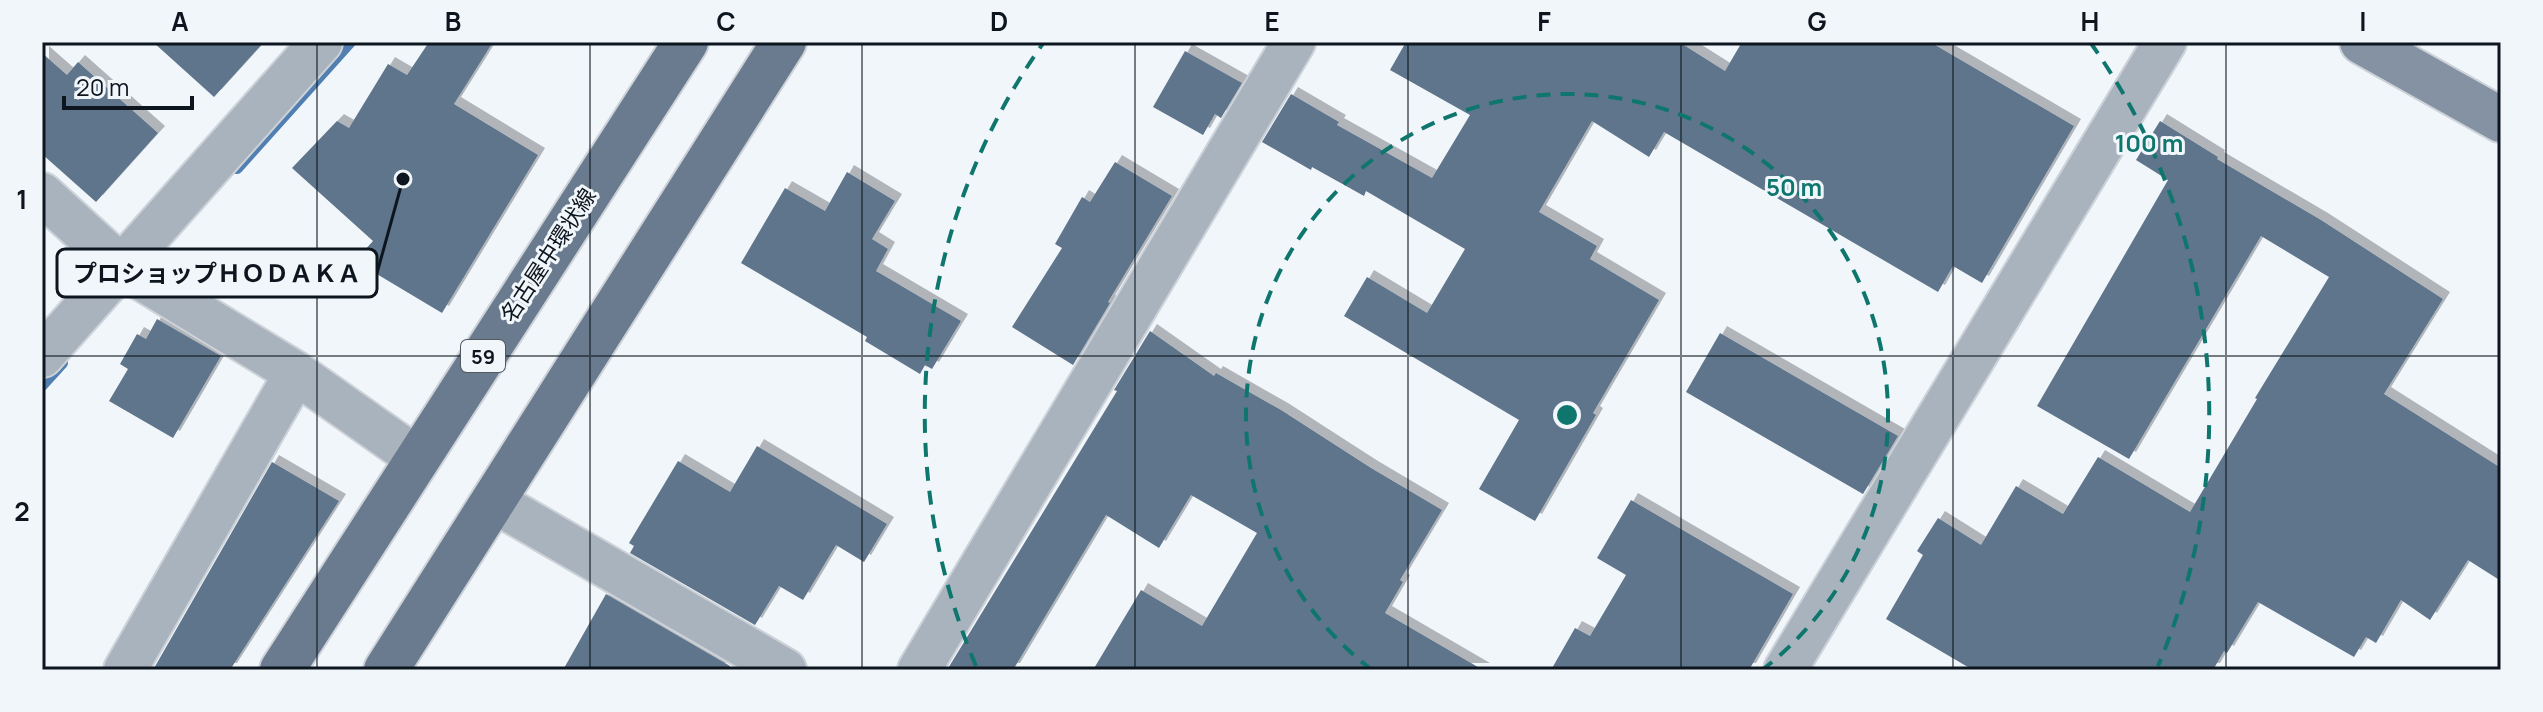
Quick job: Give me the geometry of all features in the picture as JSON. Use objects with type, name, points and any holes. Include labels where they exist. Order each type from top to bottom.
[{"type":"main road","name":"名古屋中環状線","points":[[282,670],[686,42]]},
{"type":"main road","points":[[386,670],[784,42]]},
{"type":"street","points":[[42,356],[134,275],[321,42]]},
{"type":"street","points":[[919,670],[1294,42]]},
{"type":"street","points":[[1785,670],[2165,42]]},
{"type":"street","points":[[2362,42],[2501,120]]},
{"type":"street","points":[[42,194],[134,275],[296,373],[417,458]]},
{"type":"street","points":[[125,670],[296,373]]},
{"type":"street","points":[[493,501],[785,670]]},
{"type":"building","points":[[153,42],[264,42],[214,97]]},
{"type":"building","points":[[429,42],[493,42],[454,104],[538,155],[442,313],[355,261],[373,241],[292,168],[337,121],[349,128],[388,64],[407,75]]},
{"type":"building","points":[[1406,42],[1679,42],[1725,71],[1742,42],[1930,42],[2074,126],[1982,283],[1953,266],[1938,292],[1664,132],[1649,157],[1592,121],[1539,212],[1597,246],[1590,259],[1659,300],[1535,521],[1479,489],[1519,420],[1344,316],[1367,277],[1427,313],[1465,249],[1366,191],[1364,196],[1262,142],[1291,94],[1339,122],[1337,125],[1432,178],[1470,115],[1390,70]]},
{"type":"building","points":[[1185,51],[1242,83],[1221,118],[1215,114],[1203,135],[1153,107]]},
{"type":"building","points":[[42,53],[67,75],[78,62],[158,133],[96,202],[42,154]]},
{"type":"building","points":[[2160,121],[2443,299],[2384,394],[2501,468],[2501,581],[2468,560],[2430,620],[2401,600],[2376,643],[2366,637],[2354,657],[2258,602],[2213,670],[1973,670],[1886,619],[1923,555],[1917,551],[1938,518],[1981,545],[2016,486],[2063,514],[2098,457],[2190,512],[2329,277],[2261,236],[2129,459],[2037,406],[2168,180],[2136,160]]},
{"type":"building","points":[[1115,162],[1172,196],[1073,365],[1012,327],[1062,248],[1055,244],[1082,197],[1090,202]]},
{"type":"building","points":[[847,172],[895,201],[872,239],[888,249],[876,271],[961,321],[932,369],[925,365],[920,374],[865,341],[867,337],[741,263],[785,188],[825,211]]},
{"type":"building","points":[[157,319],[221,356],[173,438],[109,401],[128,369],[120,364],[137,334],[146,339]]},
{"type":"building","points":[[1150,331],[1214,376],[1216,373],[1281,410],[1442,510],[1400,580],[1403,582],[1385,613],[1483,670],[1093,670],[1141,590],[1202,626],[1257,533],[1191,495],[1159,548],[1106,515],[1013,670],[947,670],[1117,391],[1114,390]]},
{"type":"building","points":[[1720,333],[1898,436],[1863,494],[1686,392]]},
{"type":"building","points":[[757,446],[887,524],[864,562],[836,545],[803,600],[779,586],[755,625],[630,553],[634,546],[629,543],[678,461],[730,492]]},
{"type":"building","points":[[272,462],[339,501],[230,670],[153,670]]},
{"type":"building","points":[[1631,500],[1793,594],[1749,670],[1551,670],[1575,628],[1590,636],[1626,575],[1597,558]]},
{"type":"building","points":[[606,594],[730,666],[727,670],[563,670]]},
{"type":"waterway","points":[[237,168],[350,42]]},
{"type":"waterway","points":[[42,385],[62,363]]},
{"type":"place","name":"プロショップＨＯＤＡＫＡ","points":[[403,179]]}]
